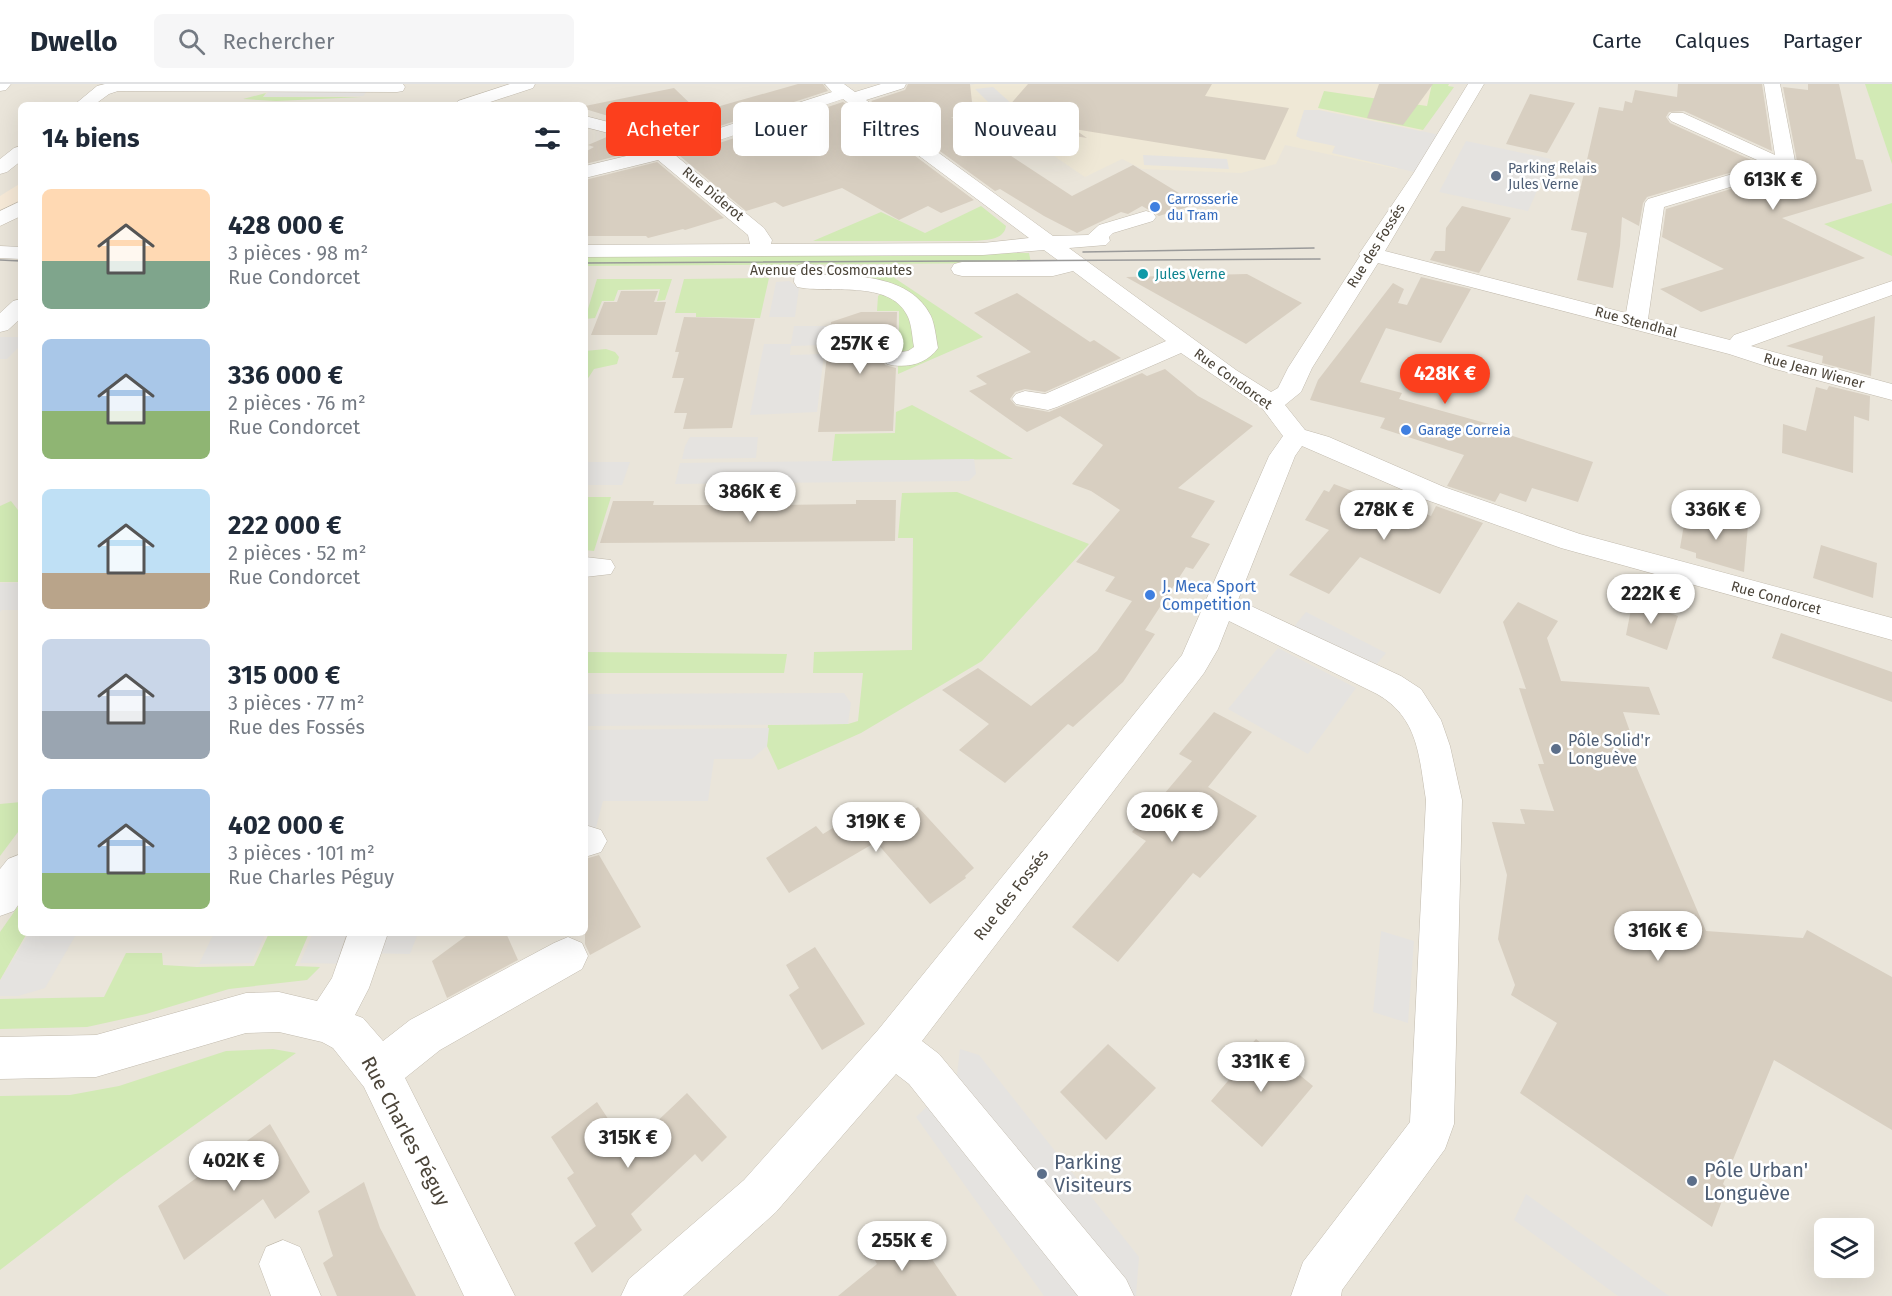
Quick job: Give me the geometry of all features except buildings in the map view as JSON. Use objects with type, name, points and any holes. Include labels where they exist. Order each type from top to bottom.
[{"type":"street","points":[[473,102],[527,84]]},
{"type":"street","points":[[721,133],[844,92],[898,84]]},
{"type":"street","name":"Rue des Fossés","points":[[1271,403],[1288,392],[1300,368],[1370,254],[1426,171],[1431,144],[1476,84]]},
{"type":"street","points":[[1636,322],[1655,204],[1659,200],[1783,165],[1786,162],[1772,84]]},
{"type":"street","points":[[180,102],[217,85]]},
{"type":"street","points":[[197,102],[217,85]]},
{"type":"street","points":[[87,102],[103,90],[113,87],[217,85],[397,87]]},
{"type":"street","name":"Rue Condorcet","points":[[844,92],[1188,346],[1271,403],[1296,436],[1320,444],[1434,494],[1571,541],[1892,629]]},
{"type":"street","points":[[1677,117],[1783,165]]},
{"type":"street","name":"Rue Diderot","points":[[588,122],[606,127]]},
{"type":"street","points":[[0,168],[18,154]]},
{"type":"street","points":[[588,171],[650,156]]},
{"type":"street","name":"Rue Diderot","points":[[666,156],[758,232],[761,240],[759,250]]},
{"type":"street","points":[[0,204],[18,193]]},
{"type":"street","points":[[0,220],[18,209]]},
{"type":"street","name":"Avenue des Cosmonautes","points":[[588,251],[968,250],[1099,241],[1098,235],[1106,229],[1146,217]]},
{"type":"street","points":[[0,252],[18,253]]},
{"type":"street","name":"Rue Stendhal","points":[[1370,254],[1737,349]]},
{"type":"street","name":"Avenue des Cosmonautes","points":[[588,271],[1053,269],[1076,264]]},
{"type":"street","points":[[806,270],[806,282],[848,283],[881,288],[912,305],[918,315],[926,348],[912,358],[896,359]]},
{"type":"street","points":[[1737,349],[1742,340],[1892,288]]},
{"type":"street","points":[[0,325],[18,309]]},
{"type":"street","points":[[1100,390],[1188,346]]},
{"type":"street","points":[[1025,399],[1048,402],[1188,346]]},
{"type":"street","name":"Rue Jean Wiener","points":[[1737,349],[1784,364],[1892,392]]},
{"type":"street","name":"Rue des Fossés","points":[[646,1296],[760,1196],[892,1045],[1193,664],[1202,649],[1282,456],[1296,436]]},
{"type":"street","points":[[1220,604],[1389,685],[1407,697],[1420,712],[1436,756],[1444,800],[1432,1124],[1429,1133],[1320,1279],[1316,1296]]},
{"type":"street","points":[[0,899],[18,875]]},
{"type":"street","points":[[326,1023],[349,988],[367,936]]},
{"type":"street","points":[[379,1072],[425,1035],[568,956]]},
{"type":"street","name":"Rue Charles Péguy","points":[[0,1058],[96,1056],[246,1013],[279,1011],[326,1023],[348,1033],[379,1072],[490,1296]]},
{"type":"street","points":[[892,1045],[924,1069],[1109,1296]]},
{"type":"shaded area","points":[[0,84],[1892,84],[1892,1296],[0,1296]]},
{"type":"shaded area","points":[[975,84],[1451,84],[1397,169],[1285,145],[1276,164],[1241,173],[1142,169],[1122,159],[1085,177],[1054,156],[1079,156],[1079,102],[974,102],[958,91]]},
{"type":"shaded area","points":[[993,87],[1010,102],[988,102],[975,89]]},
{"type":"shaded area","points":[[368,90],[363,96],[264,97],[269,91]]},
{"type":"shaded area","points":[[1304,110],[1319,110],[1445,136],[1423,174],[1332,153],[1335,146],[1301,139],[1296,136]]},
{"type":"shaded area","name":"Parking Relais Jules Verne","points":[[1466,141],[1551,159],[1528,211],[1439,192]]},
{"type":"shaded area","points":[[1143,155],[1227,159],[1229,169],[1144,165]]},
{"type":"shaded area","points":[[18,185],[18,216],[0,227],[0,196]]},
{"type":"shaded area","points":[[789,281],[799,288],[795,317],[769,317],[776,282]]},
{"type":"shaded area","points":[[794,326],[826,326],[824,345],[791,346],[790,355],[824,354],[817,412],[750,415],[764,344],[791,344]]},
{"type":"shaded area","points":[[0,337],[18,337],[18,348],[7,359],[0,359]]},
{"type":"shaded area","points":[[690,437],[758,437],[756,458],[682,459]]},
{"type":"shaded area","points":[[974,459],[976,474],[969,481],[675,484],[680,463]]},
{"type":"shaded area","points":[[588,462],[630,462],[622,485],[588,485]]},
{"type":"shaded area","points":[[0,583],[18,583],[18,610],[0,612]]},
{"type":"shaded area","points":[[1306,612],[1386,653],[1375,666],[1292,629]]},
{"type":"shaded area","points":[[1278,648],[1356,688],[1308,754],[1228,709]]},
{"type":"shaded area","points":[[844,693],[851,703],[848,724],[588,726],[588,694]]},
{"type":"shaded area","points":[[769,728],[767,746],[752,759],[714,759],[708,801],[603,801],[596,827],[588,841],[588,730]]},
{"type":"shaded area","points":[[1381,931],[1414,941],[1408,1023],[1373,1012]]},
{"type":"shaded area","points":[[27,936],[75,936],[45,988],[18,996],[0,996],[0,981]]},
{"type":"shaded area","points":[[213,936],[265,936],[252,963],[199,964]]},
{"type":"shaded area","points":[[312,936],[417,936],[410,954],[361,953],[357,964],[300,963]]},
{"type":"shaded area","points":[[960,1049],[979,1055],[1139,1257],[1136,1296],[1044,1296],[916,1117],[942,1092],[956,1083]]},
{"type":"shaded area","points":[[1526,1194],[1669,1296],[1618,1296],[1514,1220]]},
{"type":"green space","points":[[1432,84],[1449,84],[1448,86],[1454,87],[1423,130],[1318,108],[1324,91],[1427,106]]},
{"type":"green space","points":[[1865,84],[1892,84],[1892,164]]},
{"type":"green space","points":[[266,93],[263,97],[362,97],[276,101],[243,99]]},
{"type":"green space","points":[[1892,203],[1892,256],[1824,224]]},
{"type":"green space","points":[[981,206],[1006,226],[1002,235],[988,240],[972,241],[813,241],[881,212],[925,233]]},
{"type":"green space","points":[[1029,253],[1031,263],[588,266],[588,255]]},
{"type":"green space","points":[[893,277],[983,337],[898,374],[898,366],[936,347],[935,332],[931,319],[916,299],[894,286],[868,278]]},
{"type":"green space","points":[[769,278],[760,318],[696,317],[696,313],[675,313],[684,279]]},
{"type":"green space","points":[[597,279],[672,279],[665,300],[657,301],[660,289],[618,290],[614,301],[602,301],[595,318],[588,319],[588,309]]},
{"type":"green space","points":[[881,294],[896,302],[908,315],[915,332],[914,349],[899,353],[899,311],[877,311],[878,296]]},
{"type":"green space","points":[[606,349],[615,352],[619,357],[617,364],[594,369],[588,378],[588,351]]},
{"type":"green space","points":[[912,405],[1013,459],[832,461],[835,434],[895,433],[896,412]]},
{"type":"green space","points":[[957,492],[1089,544],[982,661],[861,733],[778,770],[767,746],[768,725],[848,724],[858,721],[863,673],[813,673],[814,652],[912,650],[913,538],[898,538],[902,493]]},
{"type":"green space","points":[[588,497],[611,497],[594,551],[588,550]]},
{"type":"green space","points":[[11,501],[18,510],[18,582],[0,582],[0,506]]},
{"type":"green space","points":[[588,652],[787,654],[784,673],[588,673]]},
{"type":"green space","points":[[18,802],[18,832],[0,856],[0,804]]},
{"type":"green space","points":[[18,906],[18,936],[25,936],[0,980],[0,932]]},
{"type":"green space","points":[[268,936],[308,936],[295,966],[320,967],[307,980],[229,989],[146,1014],[87,1027],[0,1029],[0,999],[104,997],[126,953],[162,953],[163,965],[254,966]]},
{"type":"green space","points":[[273,1049],[296,1053],[120,1178],[0,1270],[0,1096],[70,1095],[119,1086],[226,1051]]},
{"type":"tram line","points":[[1083,252],[1314,248]]},
{"type":"tram line","points":[[588,263],[1320,259]]},
{"type":"tram line","points":[[0,260],[18,261]]},
{"type":"place","name":"Parking Relais Jules Verne","points":[[1496,176]]},
{"type":"place","name":"Carrosserie du Tram","points":[[1155,207]]},
{"type":"place","name":"Jules Verne","points":[[1143,274]]},
{"type":"place","name":"Garage Correia","points":[[1406,430]]},
{"type":"place","name":"J. Meca Sport Competition","points":[[1150,595]]},
{"type":"place","name":"Pôle Solid'r Longuève","points":[[1556,749]]},
{"type":"place","name":"Parking Visiteurs","points":[[1042,1174]]},
{"type":"place","name":"Pôle Urban' Longuève","points":[[1692,1181]]}]
